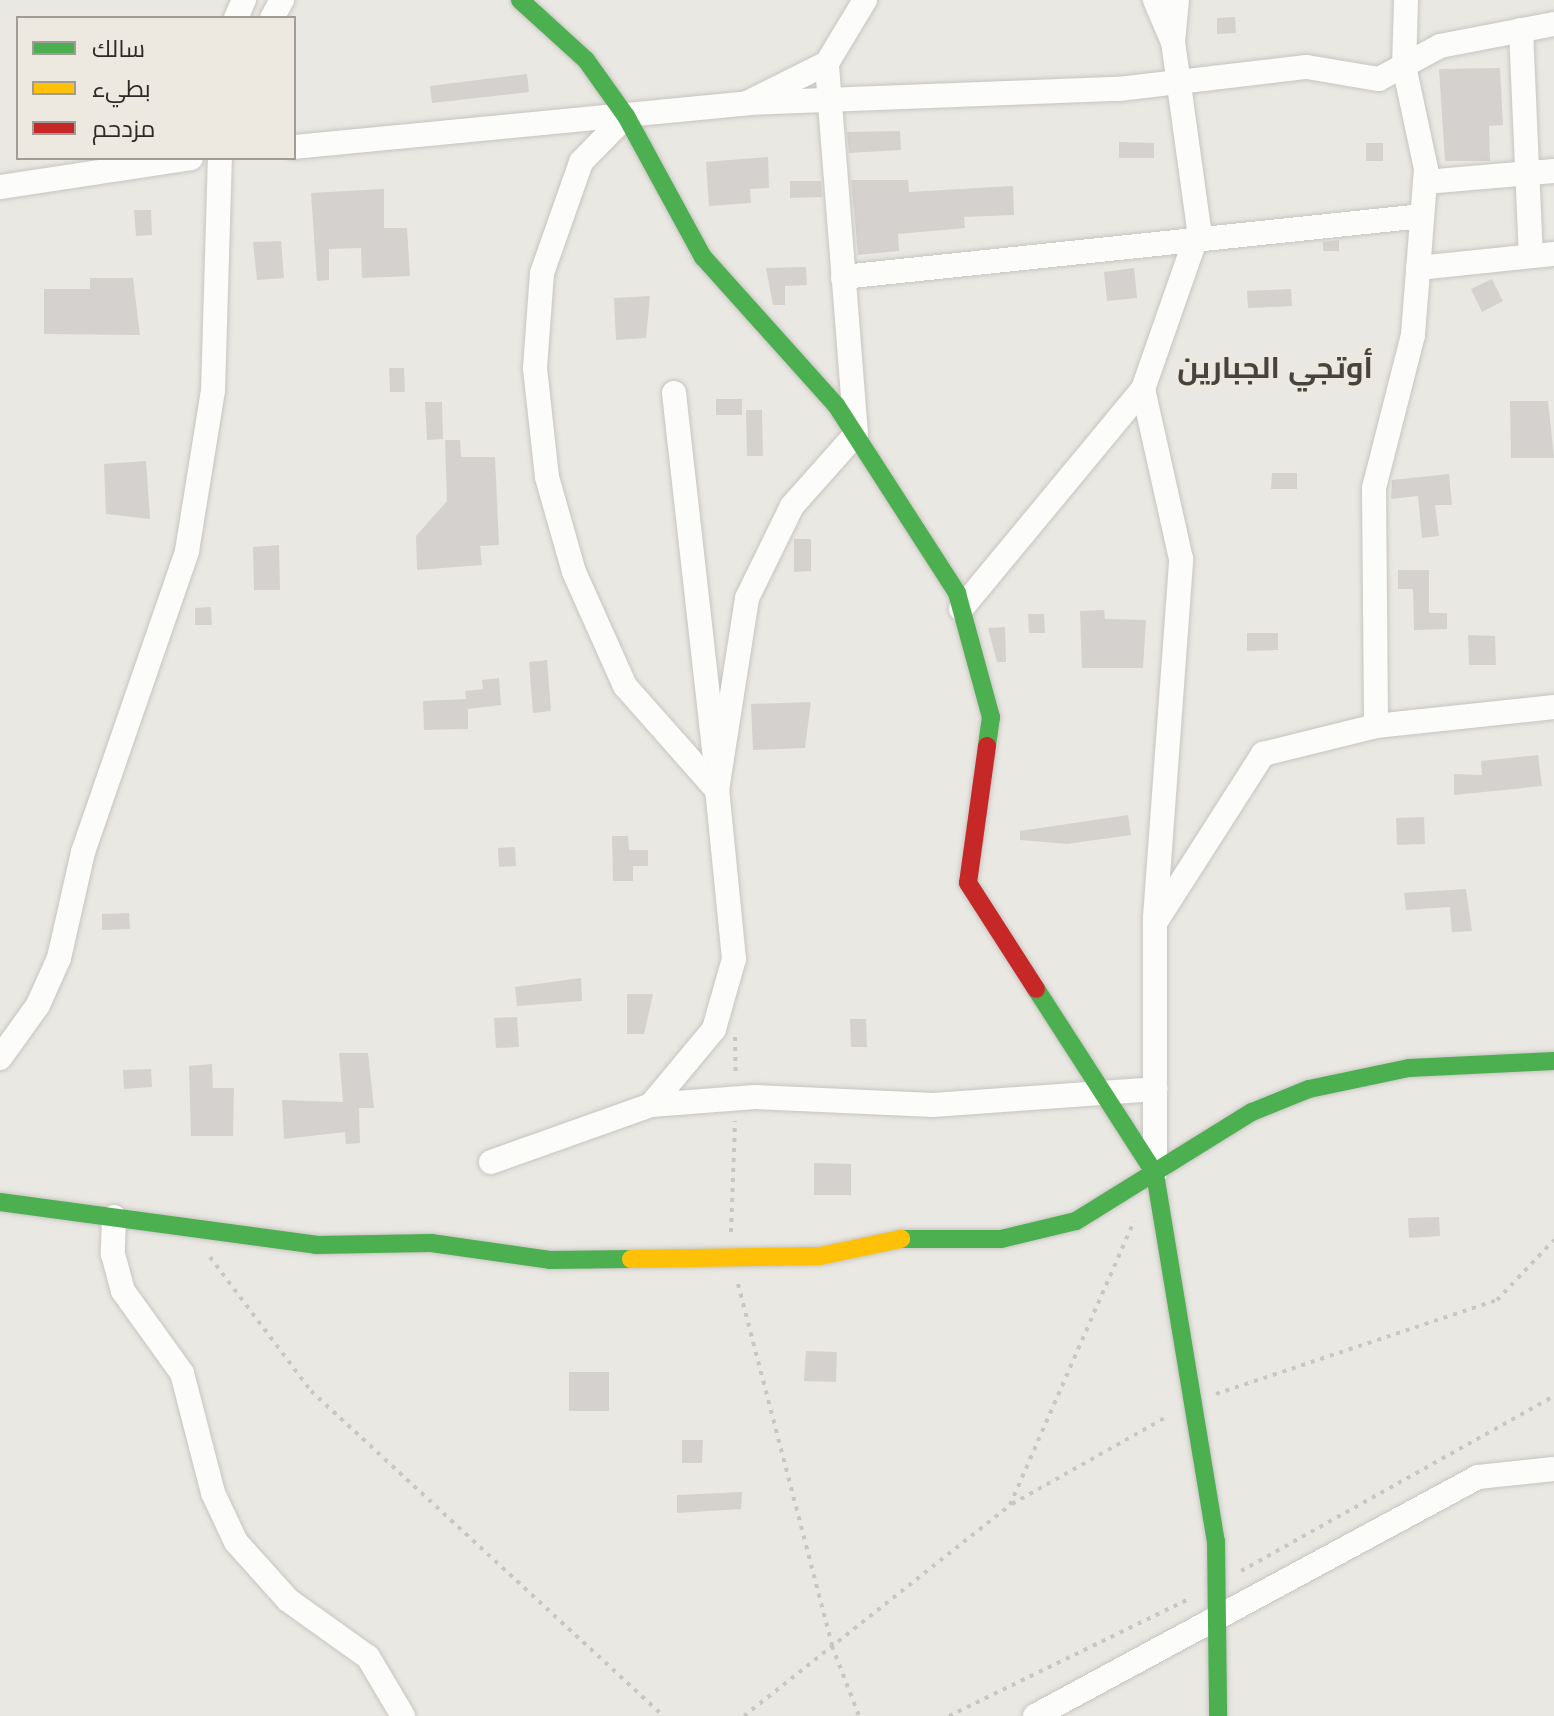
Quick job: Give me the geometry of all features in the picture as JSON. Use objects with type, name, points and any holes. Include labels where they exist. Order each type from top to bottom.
[{"type":"street","points":[[520,0],[586,60],[626,116],[703,257],[856,434],[961,609],[991,717],[968,883],[1108,1093],[1155,1174]]},
{"type":"street","points":[[747,103],[827,63],[865,0]]},
{"type":"street","points":[[1155,0],[1173,42]]},
{"type":"street","points":[[961,609],[1143,389],[1199,229],[1173,42],[1177,0]]},
{"type":"street","points":[[1376,726],[1374,488],[1413,335],[1425,182],[1404,66],[1406,0]]},
{"type":"street","points":[[296,147],[747,103],[1178,82],[1307,67],[1379,79],[1440,46],[1554,24]]},
{"type":"street","points":[[1418,268],[1542,255],[1527,173],[1521,30]]},
{"type":"street","points":[[717,790],[747,598],[792,506],[856,434],[827,63]]},
{"type":"street","points":[[626,116],[581,162],[542,273],[535,368],[547,477],[574,572],[625,686],[717,790]]},
{"type":"street","points":[[0,187],[178,160]]},
{"type":"street","points":[[0,1058],[38,1005],[59,958],[83,852],[187,551],[213,391],[220,160]]},
{"type":"street","points":[[1425,182],[1554,171]]},
{"type":"street","points":[[843,277],[1194,243],[1422,216]]},
{"type":"street","points":[[1143,389],[1181,559],[1155,924],[1155,1174],[1193,1402],[1216,1585],[1218,1716]]},
{"type":"street","points":[[651,1105],[714,1029],[734,959],[674,393]]},
{"type":"street","points":[[1155,924],[1263,754],[1376,726],[1554,707]]},
{"type":"street","points":[[0,1202],[316,1245],[431,1243],[525,1259],[843,1253],[913,1236],[1024,1236],[1076,1221],[1252,1112],[1338,1081],[1409,1068],[1554,1061]]},
{"type":"street","points":[[491,1162],[651,1105],[736,1099],[933,1105],[1155,1089]]},
{"type":"street","points":[[114,1217],[113,1254],[123,1291],[182,1373],[213,1493],[236,1542],[288,1600],[368,1657],[403,1716]]},
{"type":"street","points":[[1035,1716],[1217,1622],[1478,1477],[1554,1469]]},
{"type":"path","points":[[735,1021],[736,1099],[730,1257],[832,1646],[859,1716]]},
{"type":"path","points":[[1010,1505],[1136,1217]]},
{"type":"path","points":[[187,1227],[311,1391],[663,1716]]},
{"type":"path","points":[[744,1716],[1010,1505],[1193,1402],[1497,1300],[1554,1240]]},
{"type":"path","points":[[949,1716],[1216,1585],[1554,1396]]},
{"type":"building","points":[[1235,17],[1236,33],[1217,34],[1217,18]]},
{"type":"building","points":[[1500,68],[1503,125],[1489,126],[1490,161],[1445,161],[1439,69]]},
{"type":"building","points":[[527,74],[529,92],[432,103],[430,86]]},
{"type":"building","points":[[900,131],[901,150],[849,153],[847,132]]},
{"type":"building","points":[[1119,142],[1154,143],[1154,158],[1119,158]]},
{"type":"building","points":[[1366,143],[1383,143],[1383,161],[1366,161]]},
{"type":"building","points":[[768,157],[769,188],[750,189],[751,203],[709,206],[706,162]]},
{"type":"building","points":[[851,180],[908,180],[909,192],[1013,186],[1014,215],[964,217],[965,228],[898,234],[899,251],[858,255]]},
{"type":"building","points":[[790,181],[821,181],[822,197],[790,198]]},
{"type":"building","points":[[384,189],[384,228],[407,228],[410,276],[362,278],[361,248],[329,249],[329,280],[317,281],[311,193]]},
{"type":"building","points":[[134,210],[151,210],[152,235],[136,236]]},
{"type":"building","points":[[1339,240],[1339,251],[1323,251],[1323,242]]},
{"type":"building","points":[[281,241],[284,278],[257,280],[253,242]]},
{"type":"building","points":[[806,267],[807,285],[785,286],[785,305],[773,305],[766,268]]},
{"type":"building","points":[[1134,268],[1137,298],[1107,301],[1104,272]]},
{"type":"building","points":[[90,278],[133,278],[140,335],[44,334],[44,289],[90,289]]},
{"type":"building","points":[[1492,279],[1503,301],[1482,312],[1471,289]]},
{"type":"building","points":[[1291,289],[1292,306],[1248,308],[1247,291]]},
{"type":"building","points":[[650,296],[646,338],[616,340],[614,298]]},
{"type":"building","points":[[389,368],[404,368],[405,392],[390,392]]},
{"type":"building","points":[[716,399],[742,399],[742,415],[716,415]]},
{"type":"building","points":[[1510,401],[1548,401],[1554,458],[1511,458]]},
{"type":"building","points":[[425,402],[442,402],[443,439],[427,440]]},
{"type":"building","points":[[746,410],[762,410],[763,456],[747,456]]},
{"type":"building","points":[[445,440],[460,440],[461,457],[495,457],[499,545],[480,546],[482,565],[417,570],[416,536],[447,501]]},
{"type":"building","points":[[146,461],[150,519],[106,514],[104,464]]},
{"type":"building","points":[[1272,473],[1297,473],[1297,489],[1271,489]]},
{"type":"building","points":[[1449,474],[1452,505],[1435,505],[1439,536],[1422,538],[1418,496],[1391,499],[1392,480]]},
{"type":"building","points":[[794,539],[811,539],[811,571],[794,572]]},
{"type":"building","points":[[279,545],[280,590],[254,590],[253,547]]},
{"type":"building","points":[[1398,570],[1429,570],[1429,613],[1447,613],[1447,629],[1414,630],[1413,589],[1398,589]]},
{"type":"building","points":[[211,607],[212,625],[195,625],[195,608]]},
{"type":"building","points":[[1104,610],[1105,619],[1146,620],[1143,668],[1082,668],[1080,611]]},
{"type":"building","points":[[1028,614],[1044,614],[1045,633],[1029,633]]},
{"type":"building","points":[[1005,627],[1006,662],[997,662],[988,628]]},
{"type":"building","points":[[1247,633],[1278,633],[1278,650],[1247,651]]},
{"type":"building","points":[[1468,635],[1495,636],[1496,665],[1469,665]]},
{"type":"building","points":[[547,660],[551,711],[533,713],[529,662]]},
{"type":"building","points":[[499,678],[501,705],[468,709],[468,729],[424,730],[423,701],[466,699],[465,691],[483,689],[482,680]]},
{"type":"building","points":[[811,702],[805,748],[753,750],[751,704]]},
{"type":"building","points":[[1538,755],[1542,786],[1454,795],[1454,774],[1482,775],[1481,761]]},
{"type":"building","points":[[1128,815],[1131,835],[1067,844],[1020,840],[1020,831]]},
{"type":"building","points":[[1424,817],[1425,844],[1397,845],[1396,818]]},
{"type":"building","points":[[612,836],[628,836],[629,850],[648,850],[648,866],[633,866],[633,881],[613,881]]},
{"type":"building","points":[[515,847],[516,866],[499,867],[498,848]]},
{"type":"building","points":[[1466,889],[1472,931],[1452,932],[1450,907],[1406,910],[1404,893]]},
{"type":"building","points":[[129,913],[130,929],[102,930],[102,914]]},
{"type":"building","points":[[581,978],[582,1001],[517,1006],[515,987]]},
{"type":"building","points":[[627,994],[653,994],[644,1034],[627,1034]]},
{"type":"building","points":[[517,1017],[519,1047],[496,1048],[494,1018]]},
{"type":"building","points":[[850,1019],[866,1019],[867,1047],[851,1047]]},
{"type":"building","points":[[339,1053],[368,1053],[374,1108],[359,1108],[360,1143],[346,1144],[345,1132],[284,1139],[282,1100],[343,1102]]},
{"type":"building","points":[[212,1064],[213,1088],[234,1088],[233,1136],[191,1136],[189,1066]]},
{"type":"building","points":[[151,1069],[152,1087],[124,1089],[123,1070]]},
{"type":"building","points":[[814,1163],[851,1164],[851,1195],[814,1195]]},
{"type":"building","points":[[1439,1217],[1440,1236],[1409,1238],[1408,1218]]},
{"type":"building","points":[[806,1351],[837,1352],[836,1382],[804,1381]]},
{"type":"building","points":[[569,1372],[609,1372],[609,1411],[569,1411]]},
{"type":"building","points":[[682,1440],[703,1440],[702,1463],[682,1463]]},
{"type":"building","points":[[742,1492],[741,1509],[677,1513],[677,1495]]},
{"type":"traffic: fast","points":[[520,0],[586,60],[626,116],[703,257],[836,405],[957,593],[991,717],[987,746]]},
{"type":"traffic: fast","points":[[1036,989],[1155,1174],[1216,1541],[1218,1716]]},
{"type":"traffic: fast","points":[[901,1239],[1001,1239],[1076,1221],[1252,1112],[1309,1089],[1409,1068],[1554,1061]]},
{"type":"traffic: fast","points":[[0,1202],[316,1245],[431,1243],[550,1260],[631,1259]]},
{"type":"traffic: slow","points":[[631,1259],[820,1256],[901,1239]]},
{"type":"traffic: jam","points":[[987,746],[968,883],[1036,989]]},
{"type":"district","name":"أوتجي الجبارين","points":[[1275,368]]}]
